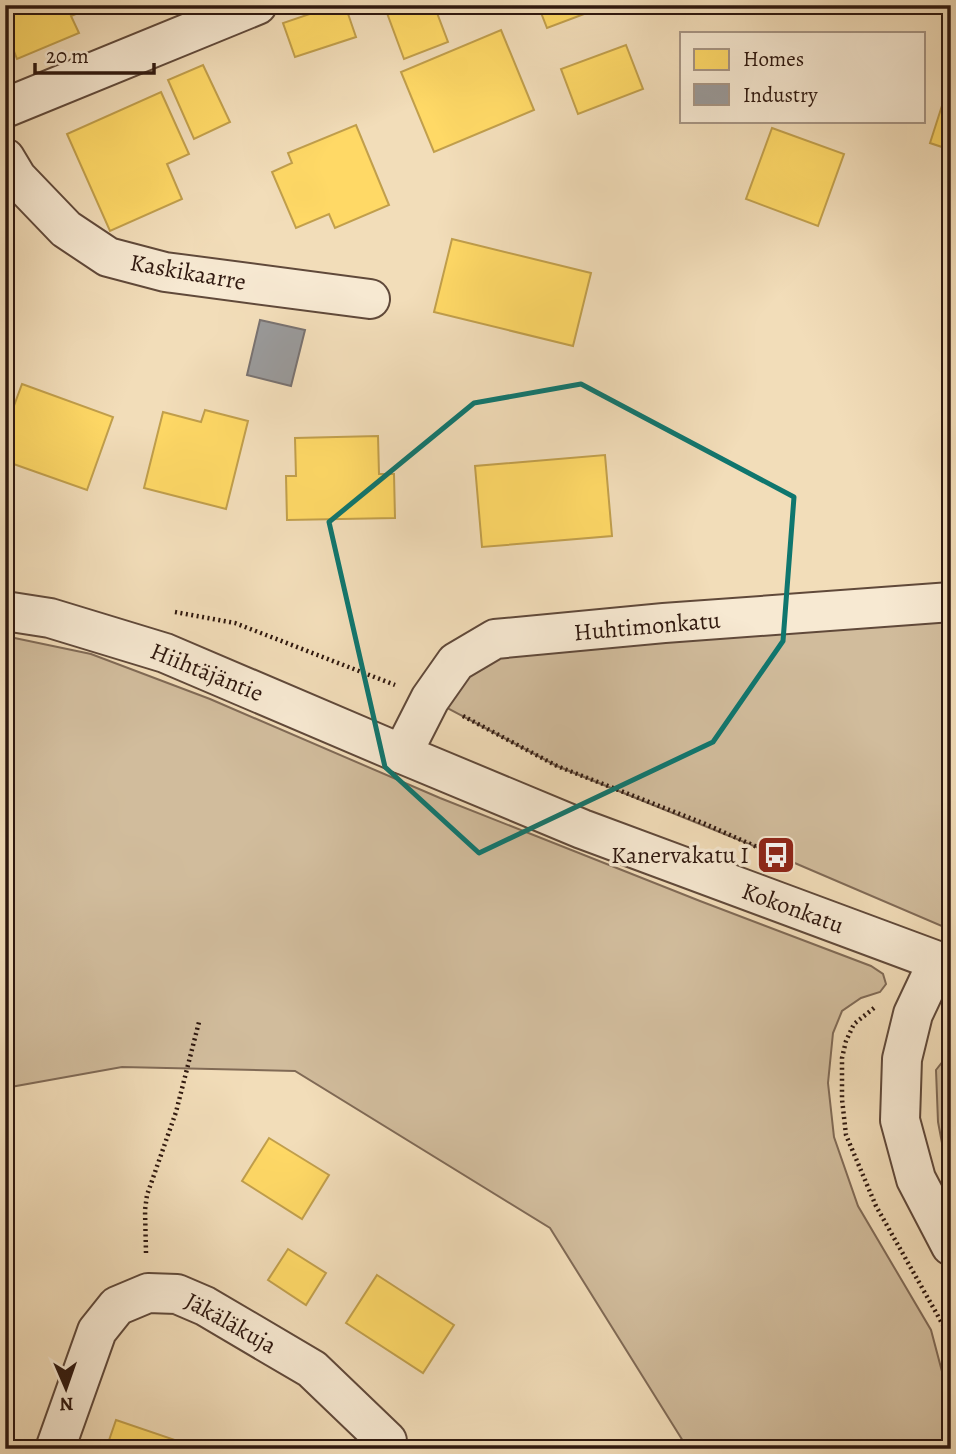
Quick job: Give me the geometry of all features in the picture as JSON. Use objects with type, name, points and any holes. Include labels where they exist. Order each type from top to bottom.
[{"type":"street","points":[[5,108],[257,5]]},
{"type":"street","name":"Kaskikaarre","points":[[5,158],[17,178],[66,229],[108,257],[164,272],[370,299]]},
{"type":"street","name":"Huhtimonkatu","points":[[402,754],[430,699],[456,662],[495,639],[664,623],[951,602]]},
{"type":"street","name":"Hiihtäjäntie","points":[[5,611],[50,618],[165,653],[402,754]]},
{"type":"street","name":"Kokonkatu","points":[[402,754],[582,829],[945,963]]},
{"type":"street","points":[[945,963],[913,1014],[902,1059],[900,1120],[916,1179],[951,1246]]},
{"type":"street","name":"Jäkäläkuja","points":[[55,1449],[97,1331],[117,1306],[148,1293],[177,1294],[205,1306],[312,1369],[387,1441]]},
{"type":"path","points":[[170,611],[235,623],[430,699],[557,766],[703,823],[788,860]]},
{"type":"path","points":[[148,1293],[145,1210],[147,1195],[177,1112],[198,1022]]},
{"type":"highlighted area","points":[[581,384],[794,497],[783,641],[713,742],[479,853],[385,767],[329,522],[474,403]]},
{"type":"shaded area","points":[[951,602],[951,930],[557,766],[430,699],[456,662]]},
{"type":"shaded area","points":[[5,636],[91,654],[210,699],[440,798],[871,966],[883,974],[886,984],[880,992],[861,998],[842,1011],[833,1033],[828,1083],[834,1137],[858,1206],[931,1330],[949,1398],[951,1449],[688,1449],[550,1228],[295,1071],[122,1067],[5,1088]]},
{"type":"shaded area","points":[[951,1051],[951,1172],[938,1122],[936,1070]]},
{"type":"building: Homes","points":[[5,5],[97,5],[71,16],[79,33],[17,59],[10,41],[5,43]]},
{"type":"building: Homes","points":[[336,5],[345,5],[356,37],[295,57],[283,23]]},
{"type":"building: Homes","points":[[384,5],[434,5],[448,42],[404,59]]},
{"type":"building: Homes","points":[[538,5],[608,5],[547,28]]},
{"type":"building: Homes","points":[[501,30],[534,110],[434,152],[401,72]]},
{"type":"building: Homes","points":[[626,45],[643,89],[578,114],[561,69]]},
{"type":"building: Homes","points":[[203,65],[230,122],[194,139],[168,80]]},
{"type":"building: Homes","points":[[948,87],[951,88],[951,150],[930,143]]},
{"type":"building: Homes","points":[[161,92],[189,154],[167,164],[182,199],[110,231],[67,134]]},
{"type":"building: Homes","points":[[356,125],[389,205],[335,228],[329,214],[296,228],[272,172],[292,163],[288,153]]},
{"type":"building: Homes","points":[[772,128],[844,154],[818,226],[746,199]]},
{"type":"building: Homes","points":[[452,239],[591,273],[573,346],[434,312]]},
{"type":"building: Homes","points":[[22,384],[113,417],[87,490],[5,461],[5,430]]},
{"type":"building: Homes","points":[[205,410],[248,421],[226,509],[144,488],[163,412],[201,422]]},
{"type":"building: Homes","points":[[378,436],[379,474],[394,474],[395,518],[287,520],[286,476],[296,476],[295,438]]},
{"type":"building: Homes","points":[[605,455],[612,536],[482,547],[475,466]]},
{"type":"building: Homes","points":[[269,1138],[329,1175],[302,1219],[242,1181]]},
{"type":"building: Homes","points":[[288,1249],[326,1273],[306,1305],[268,1280]]},
{"type":"building: Homes","points":[[377,1275],[454,1325],[423,1373],[346,1323]]},
{"type":"building: Homes","points":[[116,1420],[178,1441],[175,1449],[106,1449]]},
{"type":"building: Industry","points":[[260,320],[305,330],[291,386],[247,375]]},
{"type":"place","name":"Kanervakatu I","points":[[776,855]]}]
